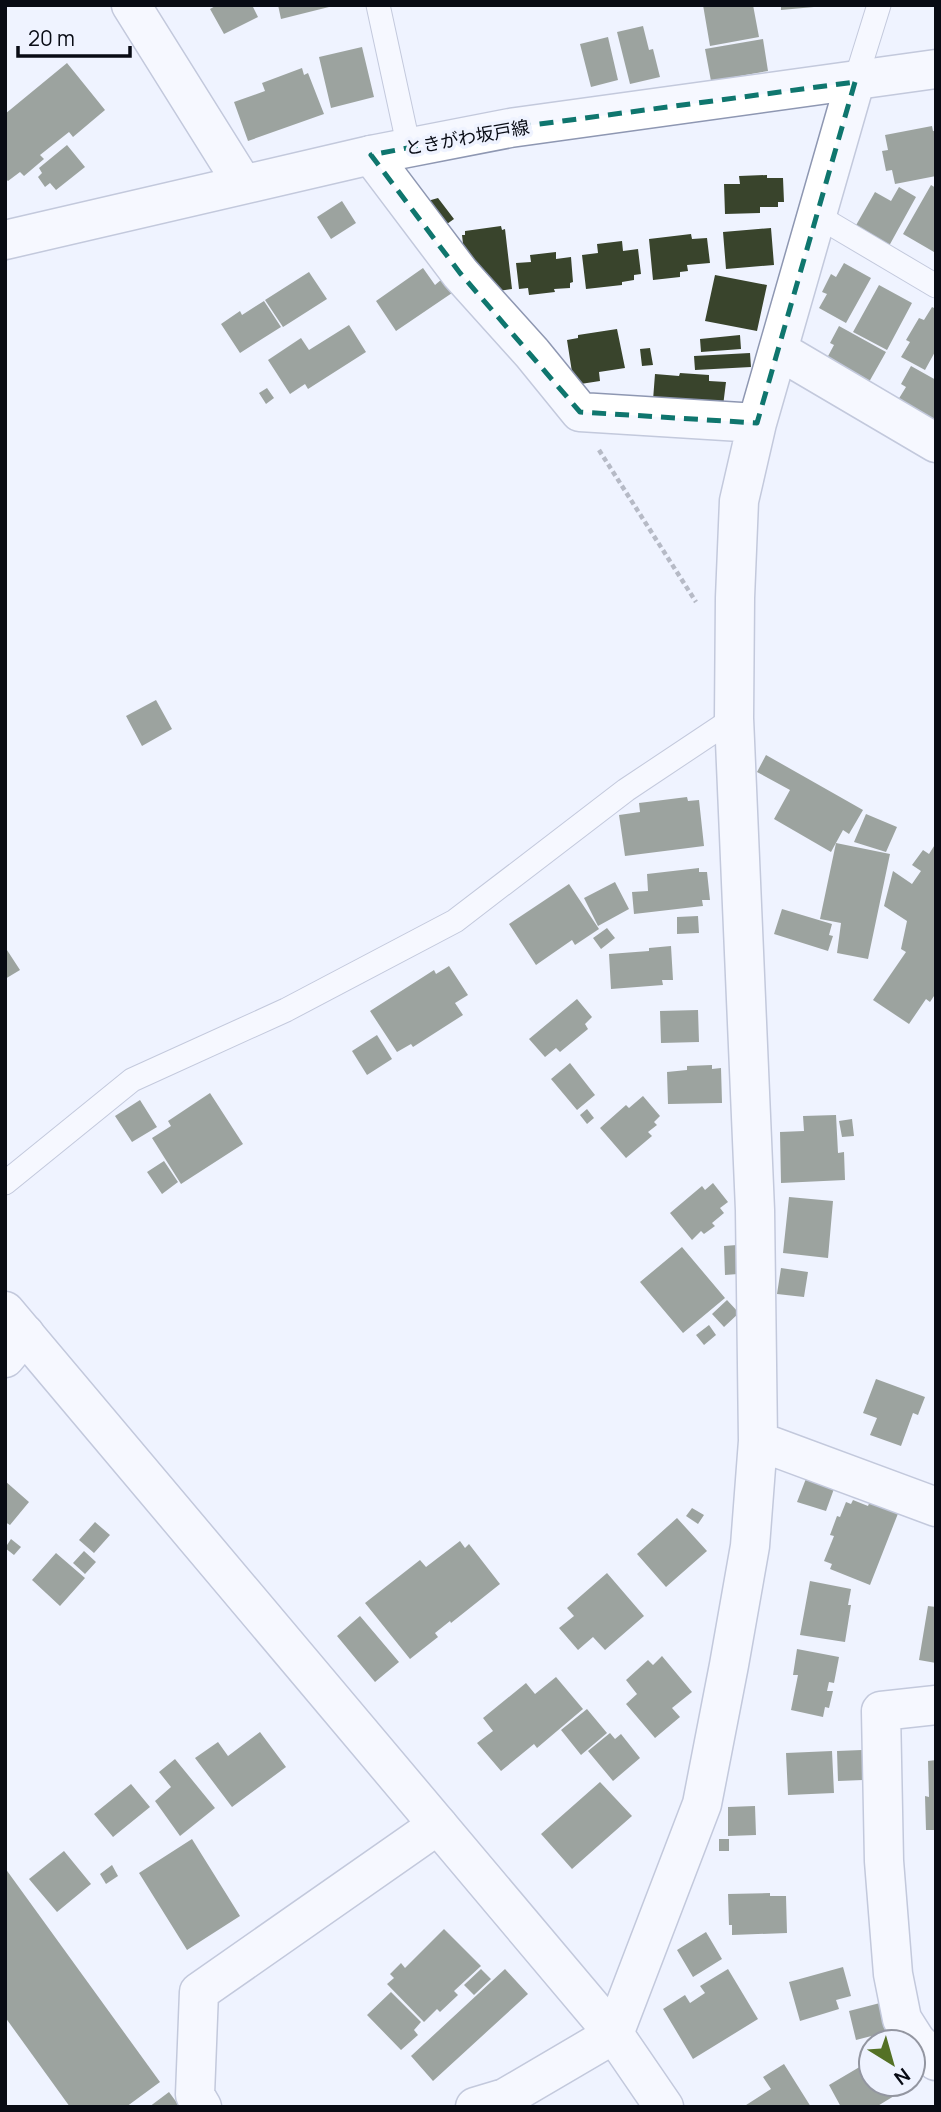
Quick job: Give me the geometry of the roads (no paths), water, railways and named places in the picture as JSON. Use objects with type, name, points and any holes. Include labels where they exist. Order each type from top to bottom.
[{"type":"street","points":[[131,5],[243,184]]},
{"type":"street","name":"ときがわ坂戸線","points":[[5,240],[372,155],[510,128],[936,69]]},
{"type":"street","points":[[475,2107],[505,2098],[614,2034],[702,1804],[750,1546],[758,1441],[755,1210],[734,718],[734,598],[739,502],[757,423],[855,82]]},
{"type":"street","points":[[372,155],[460,274],[532,353],[580,412],[757,423]]},
{"type":"street","points":[[778,350],[936,443]]},
{"type":"street","points":[[12,1334],[438,1825],[614,2034],[664,2107]]},
{"type":"street","points":[[758,1441],[936,1507]]},
{"type":"street","points":[[936,1705],[881,1711],[884,1861],[893,1974],[902,2019],[916,2041],[936,2061]]},
{"type":"street","points":[[202,2107],[195,2095],[199,1992],[438,1825]]},
{"type":"lane","points":[[378,5],[409,148]]},
{"type":"lane","points":[[855,82],[879,5]]},
{"type":"lane","points":[[816,215],[936,286]]},
{"type":"lane","points":[[5,1183],[132,1080],[286,1010],[455,921],[625,790],[734,718]]}]
